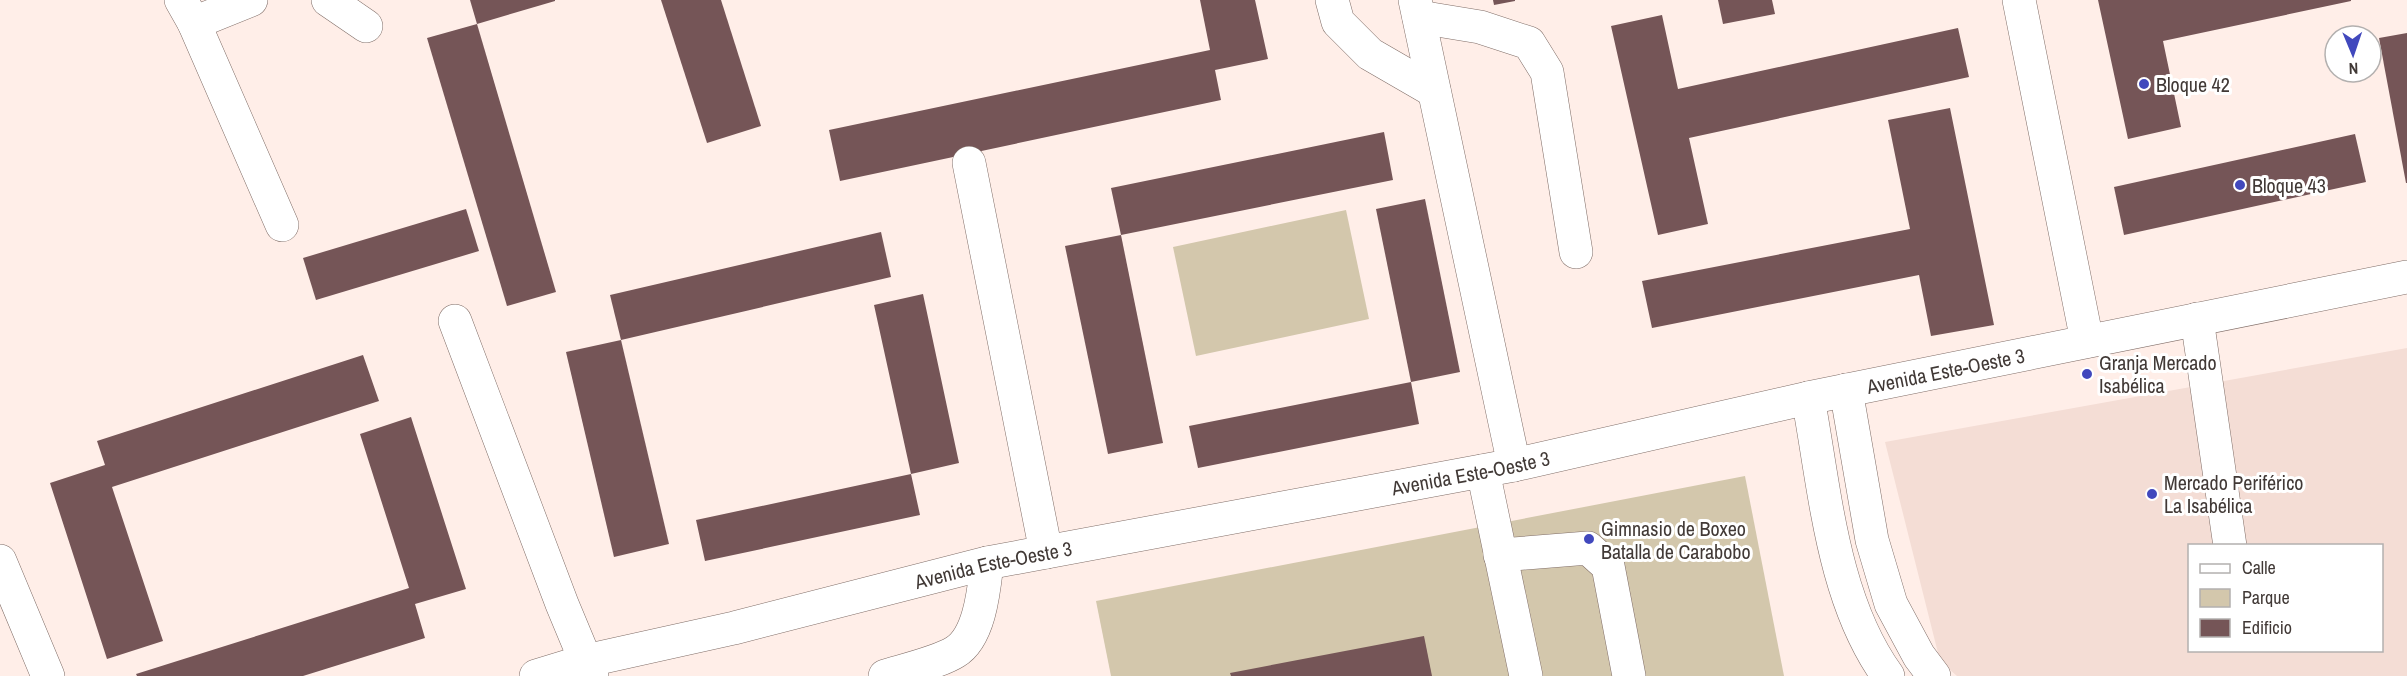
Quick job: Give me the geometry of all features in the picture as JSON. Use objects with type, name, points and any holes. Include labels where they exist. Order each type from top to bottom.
[{"type":"street","points":[[251,0],[188,11],[282,225]]},
{"type":"street","points":[[328,0],[366,26]]},
{"type":"street","points":[[1332,0],[1338,22],[1370,54],[1434,91]]},
{"type":"street","points":[[2019,0],[2086,341]]},
{"type":"street","points":[[1526,676],[1500,555],[1498,468],[1434,91],[1417,8],[1528,43],[1546,72],[1576,252]]},
{"type":"street","points":[[969,164],[1046,552]]},
{"type":"street","name":"Avenida Este-Oeste 3","points":[[536,676],[589,668],[734,627],[987,563],[1498,468],[1846,390],[2407,277]]},
{"type":"street","points":[[2198,319],[2230,544]]},
{"type":"street","points":[[455,321],[589,668]]},
{"type":"street","points":[[1846,390],[1872,540],[1891,604],[1919,656],[1934,676]]},
{"type":"street","points":[[1808,398],[1836,554],[1855,618],[1888,676]]},
{"type":"street","points":[[1500,555],[1588,548],[1608,566],[1629,676]]},
{"type":"street","points":[[0,561],[48,676]]},
{"type":"street","points":[[885,676],[960,664],[982,605],[987,563]]},
{"type":"shaded area","name":"Mercado Periférico La Isabélica","points":[[2407,348],[2407,676],[1957,676],[1940,661],[1885,442]]},
{"type":"green space","points":[[1346,210],[1369,319],[1196,356],[1173,247]]},
{"type":"green space","name":"Gimnasio de Boxeo Batalla de Carabobo","points":[[1745,476],[1784,676],[1111,676],[1096,601]]},
{"type":"building","points":[[470,0],[555,0],[555,1],[477,24]]},
{"type":"building","points":[[661,0],[721,0],[761,126],[707,143]]},
{"type":"building","points":[[1200,0],[1255,0],[1268,59],[1215,70],[1221,100],[840,181],[829,130],[1210,50]]},
{"type":"building","points":[[1493,0],[1515,0],[1515,1],[1494,5]]},
{"type":"building","points":[[1718,0],[1772,0],[1775,14],[1723,24]]},
{"type":"building","name":"Bloque 42","points":[[2098,0],[2351,1],[2163,41],[2181,127],[2128,139]]},
{"type":"building","points":[[1662,15],[1678,89],[1958,28],[1969,77],[1689,138],[1708,224],[1658,235],[1611,26]]},
{"type":"building","points":[[477,24],[556,292],[507,306],[427,38]]},
{"type":"building","points":[[2407,33],[2407,183],[2383,59],[2383,37]]},
{"type":"building","points":[[1950,108],[1994,325],[1931,336],[1919,275],[1652,328],[1642,281],[1910,229],[1888,120]]},
{"type":"building","points":[[1384,132],[1393,180],[1121,235],[1111,188]]},
{"type":"building","name":"Bloque 43","points":[[2355,134],[2366,182],[2124,235],[2114,187]]},
{"type":"building","points":[[1425,199],[1460,372],[1411,382],[1376,209]]},
{"type":"building","points":[[466,209],[479,251],[316,300],[303,258]]},
{"type":"building","points":[[881,232],[891,277],[621,340],[610,295]]},
{"type":"building","points":[[1121,235],[1163,443],[1108,454],[1065,246]]},
{"type":"building","points":[[923,294],[959,463],[911,474],[874,305]]},
{"type":"building","points":[[621,340],[669,544],[614,557],[566,352]]},
{"type":"building","points":[[363,355],[379,401],[112,487],[163,641],[107,659],[50,483],[105,465],[97,441]]},
{"type":"building","points":[[1411,382],[1419,424],[1198,468],[1189,426]]},
{"type":"building","points":[[411,417],[466,589],[415,604],[425,638],[303,676],[137,676],[136,674],[409,588],[360,434]]},
{"type":"building","points":[[911,474],[920,515],[705,561],[696,520]]},
{"type":"building","points":[[1424,636],[1432,676],[1231,676],[1230,673]]},
{"type":"place","name":"Bloque 42","points":[[2144,84]]},
{"type":"place","name":"Bloque 43","points":[[2240,185]]},
{"type":"place","name":"Granja Mercado Isabélica","points":[[2087,374]]},
{"type":"place","name":"Mercado Periférico La Isabélica","points":[[2152,494]]},
{"type":"place","name":"Gimnasio de Boxeo Batalla de Carabobo","points":[[1589,539]]}]
